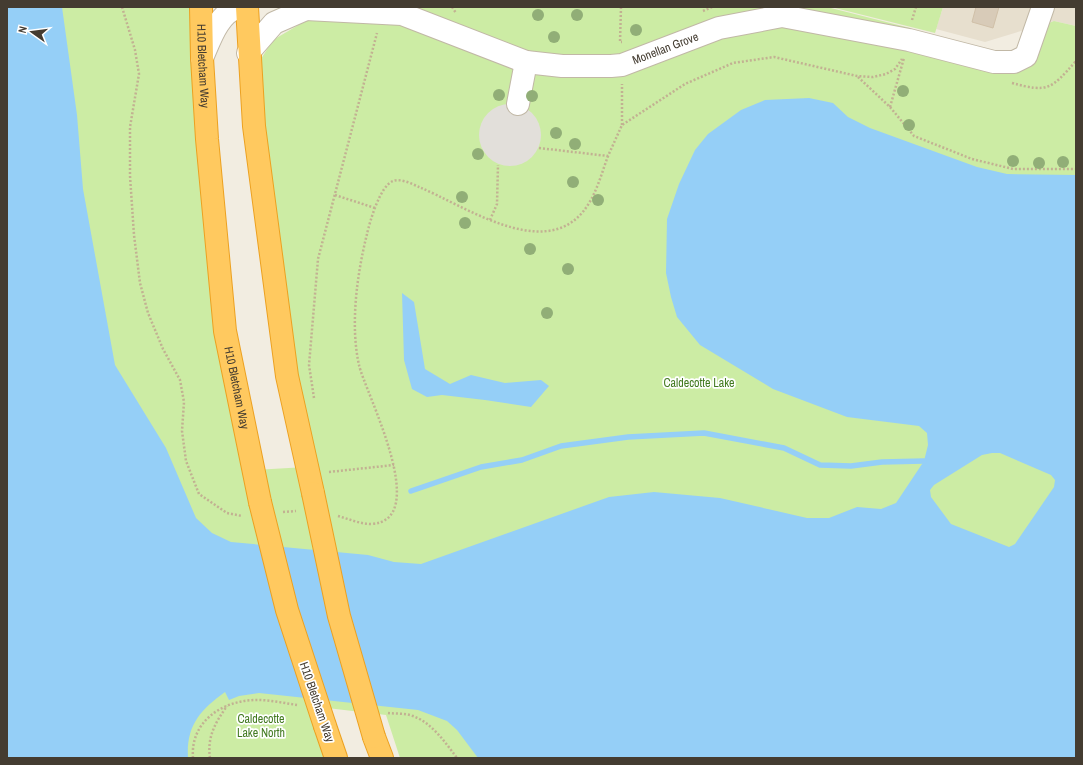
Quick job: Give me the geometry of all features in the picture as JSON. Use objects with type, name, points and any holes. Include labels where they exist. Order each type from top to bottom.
[{"type":"highway","name":"H10 Bletcham Way","points":[[201,7],[202,58],[224,331],[252,509],[336,758]]},
{"type":"highway","points":[[247,7],[248,53],[254,126],[287,376],[307,502],[374,737],[382,758]]},
{"type":"street","points":[[202,58],[217,26],[231,9],[239,7]]},
{"type":"street","name":"Monellan Grove","points":[[248,53],[274,23],[301,8],[396,11],[526,62],[562,66],[611,66],[622,64],[719,28],[782,16],[909,40],[994,62],[1014,62],[1026,56],[1043,7]]},
{"type":"street","points":[[518,104],[526,62]]},
{"type":"path","points":[[122,7],[135,50],[139,74],[130,127],[130,176],[134,235],[140,283],[151,320],[163,349],[180,380],[184,402],[182,431],[186,461],[199,494],[227,513],[252,509]]},
{"type":"path","points":[[620,42],[621,7]]},
{"type":"path","points":[[315,403],[309,365],[318,259],[335,195],[396,11]]},
{"type":"path","points":[[333,514],[365,524],[373,524],[390,516],[397,497],[394,465],[386,438],[359,365],[355,332],[358,275],[367,233],[375,208],[386,186],[394,181],[405,182],[437,194],[490,220],[537,233],[554,230],[568,224],[581,214],[592,196],[622,125],[685,84],[733,63],[774,57],[857,76],[874,77],[886,74],[895,69],[906,54]]},
{"type":"path","points":[[1004,81],[1035,89],[1048,88],[1059,80],[1076,61]]},
{"type":"path","points":[[857,76],[890,108],[914,136],[972,159],[1013,169],[1076,169]]},
{"type":"path","points":[[539,148],[608,156]]},
{"type":"path","points":[[490,220],[497,204],[498,165]]},
{"type":"path","points":[[335,195],[375,208]]},
{"type":"path","points":[[325,472],[394,465]]},
{"type":"path","points":[[280,513],[307,502]]},
{"type":"path","points":[[210,758],[209,747],[211,734],[217,720],[228,704]]},
{"type":"shaded area","points":[[943,7],[1076,7],[1076,26],[1054,21],[985,42],[936,29]]},
{"type":"shaded area","points":[[504,104],[516,104],[532,113],[539,123],[541,135],[539,147],[532,157],[516,166],[504,166],[493,161],[484,152],[479,141],[479,129],[484,118],[493,109]]},
{"type":"green space","name":"Caldecotte Lake","points":[[7,7],[201,7],[202,58],[253,470],[306,467],[287,376],[259,62],[273,40],[307,20],[403,7],[827,7],[910,28],[909,40],[1014,62],[1036,28],[1054,21],[1076,26],[1076,758],[400,758],[386,715],[319,707],[336,758],[7,758]]},
{"type":"green space","points":[[831,7],[943,7],[935,33]]},
{"type":"water","name":"Caldecotte Lake","points":[[7,7],[62,7],[77,115],[83,189],[115,365],[166,448],[196,518],[212,533],[231,542],[368,555],[394,562],[421,564],[609,497],[654,492],[720,498],[807,518],[829,518],[857,507],[881,509],[896,503],[924,461],[928,445],[927,433],[919,426],[847,417],[773,389],[700,345],[677,317],[666,273],[667,219],[679,184],[695,150],[708,134],[741,110],[765,100],[809,98],[833,103],[848,117],[870,128],[977,167],[1007,174],[1076,175],[1076,758],[478,758],[457,730],[447,721],[418,710],[259,693],[239,696],[229,700],[225,692],[208,705],[196,720],[189,737],[188,758],[7,758]],"holes":[[[1000,453],[1051,475],[1055,480],[1054,487],[1015,544],[1009,547],[951,524],[931,497],[930,490],[934,485],[982,455]]]},
{"type":"water","points":[[402,293],[414,302],[425,369],[450,384],[471,375],[505,383],[541,380],[549,386],[531,407],[442,395],[427,397],[412,389],[404,360]]},
{"type":"building","points":[[976,7],[999,7],[993,28],[972,22]]},
{"type":"waterway","points":[[411,491],[481,467],[522,460],[561,446],[628,437],[704,433],[784,448],[820,465],[851,466],[882,462],[924,461]]},
{"type":"park label","name":"Caldecotte Lake North","points":[[261,726]]}]
